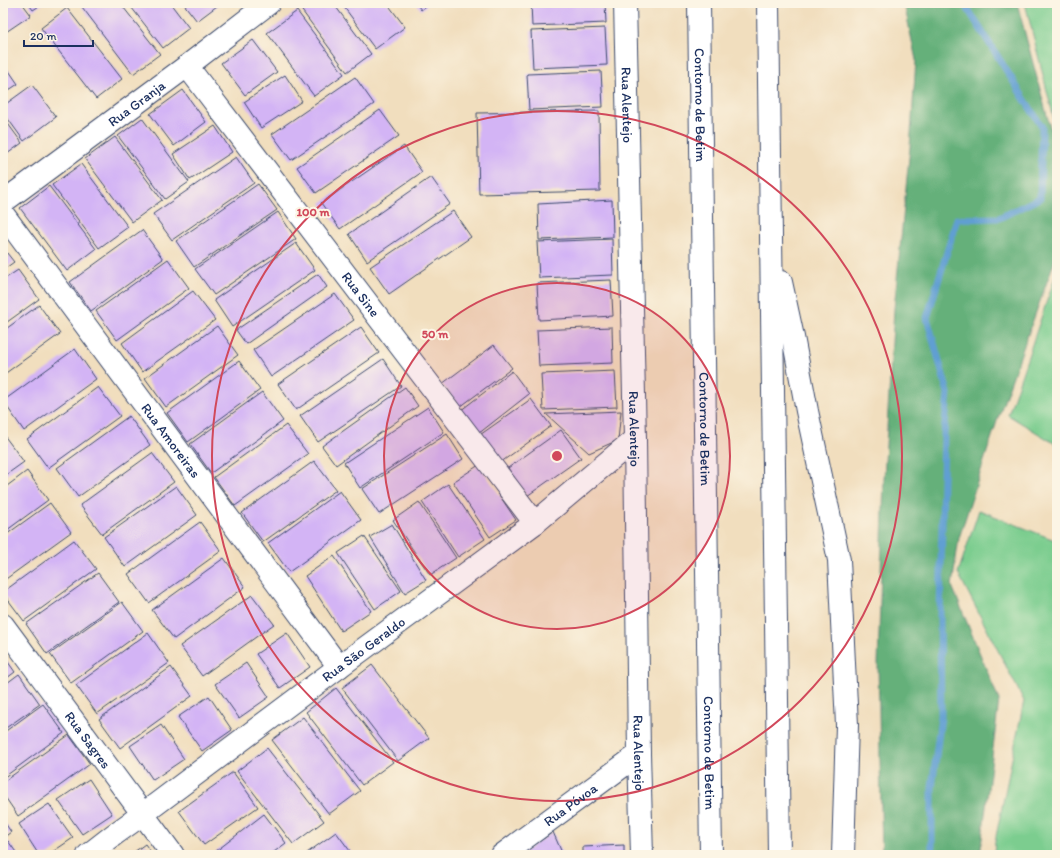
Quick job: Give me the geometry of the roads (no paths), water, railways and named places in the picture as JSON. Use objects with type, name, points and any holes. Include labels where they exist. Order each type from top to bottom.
[{"type":"main road","name":"Rua Granja","points":[[3,202],[187,66],[269,3]]},
{"type":"main road","name":"Rua Alentejo","points":[[625,3],[635,439],[639,754],[642,855]]},
{"type":"main road","name":"Contorno de Betim","points":[[700,3],[711,855]]},
{"type":"main road","points":[[768,3],[779,855]]},
{"type":"main road","name":"Rua Sine","points":[[187,66],[535,523]]},
{"type":"main road","name":"Rua Amoreiras","points":[[3,214],[339,667]]},
{"type":"main road","points":[[771,236],[839,560],[847,725],[843,855]]},
{"type":"main road","name":"Rua São Geraldo","points":[[88,855],[339,667],[535,523],[635,439]]},
{"type":"main road","name":"Rua Sagres","points":[[3,626],[173,855]]},
{"type":"main road","name":"Rua Póvoa","points":[[502,855],[639,754]]},
{"type":"waterway","points":[[932,855],[932,788],[941,716],[940,615],[944,434],[948,393],[927,318],[957,219],[999,218],[1040,198],[1042,127],[965,3]]}]
